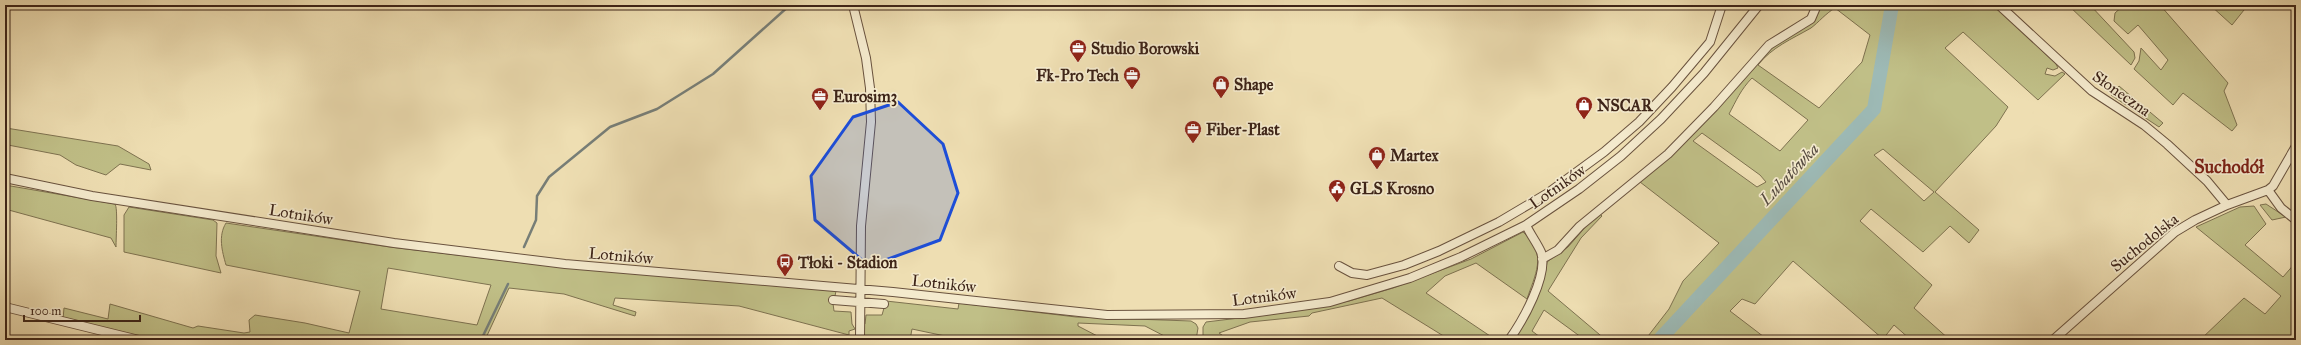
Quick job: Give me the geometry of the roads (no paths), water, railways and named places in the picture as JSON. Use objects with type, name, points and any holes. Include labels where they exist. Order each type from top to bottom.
[{"type":"street","points":[[854,5],[866,58],[870,88],[871,122],[862,196],[859,289],[860,340]]},
{"type":"street","points":[[1339,266],[1352,273],[1367,275],[1404,265],[1439,252],[1499,222],[1548,193],[1604,152],[1638,122],[1672,87],[1710,42],[1722,5]]},
{"type":"street","name":"Lotników","points":[[5,178],[92,196],[394,243],[564,264],[859,289],[1107,315],[1244,314],[1330,302],[1410,278],[1461,257],[1526,225],[1579,189],[1615,161],[1656,124],[1704,73],[1759,5]]},
{"type":"street","points":[[1542,259],[1558,250],[1580,226],[1668,154],[1714,107],[1769,45],[1811,20],[1818,5]]},
{"type":"street","name":"Słoneczna","points":[[2000,5],[2092,91],[2144,125],[2167,144],[2207,181],[2227,205]]},
{"type":"street","points":[[2296,146],[2273,186],[2268,190],[2281,208],[2296,220]]},
{"type":"street","name":"Suchodolska","points":[[2053,340],[2175,232],[2195,220],[2227,205],[2268,190]]},
{"type":"street","points":[[1509,340],[1528,307],[1541,270],[1541,252],[1526,225]]},
{"type":"street","points":[[834,300],[884,304]]},
{"type":"street","points":[[5,307],[138,340]]},
{"type":"waterway","points":[[524,247],[536,220],[537,196],[549,177],[610,127],[657,109],[713,74],[790,5]]},
{"type":"waterway","name":"Lubatówka","points":[[1659,340],[1874,109],[1892,5]]},
{"type":"waterway","points":[[481,340],[508,284]]},
{"type":"place","name":"Studio Borowski","points":[[1078,63]]},
{"type":"place","name":"Fk-Pro Tech","points":[[1132,90]]},
{"type":"place","name":"Shape","points":[[1221,99]]},
{"type":"place","name":"Eurosim3","points":[[820,111]]},
{"type":"place","name":"NSCAR","points":[[1584,120]]},
{"type":"place","name":"Fiber-Plast","points":[[1193,144]]},
{"type":"place","name":"Martex","points":[[1377,170]]},
{"type":"place","name":"GLS Krosno","points":[[1337,203]]},
{"type":"place","name":"Tłoki - Stadion","points":[[785,277]]},
{"type":"district","name":"Suchodół","points":[[2229,167]]}]
